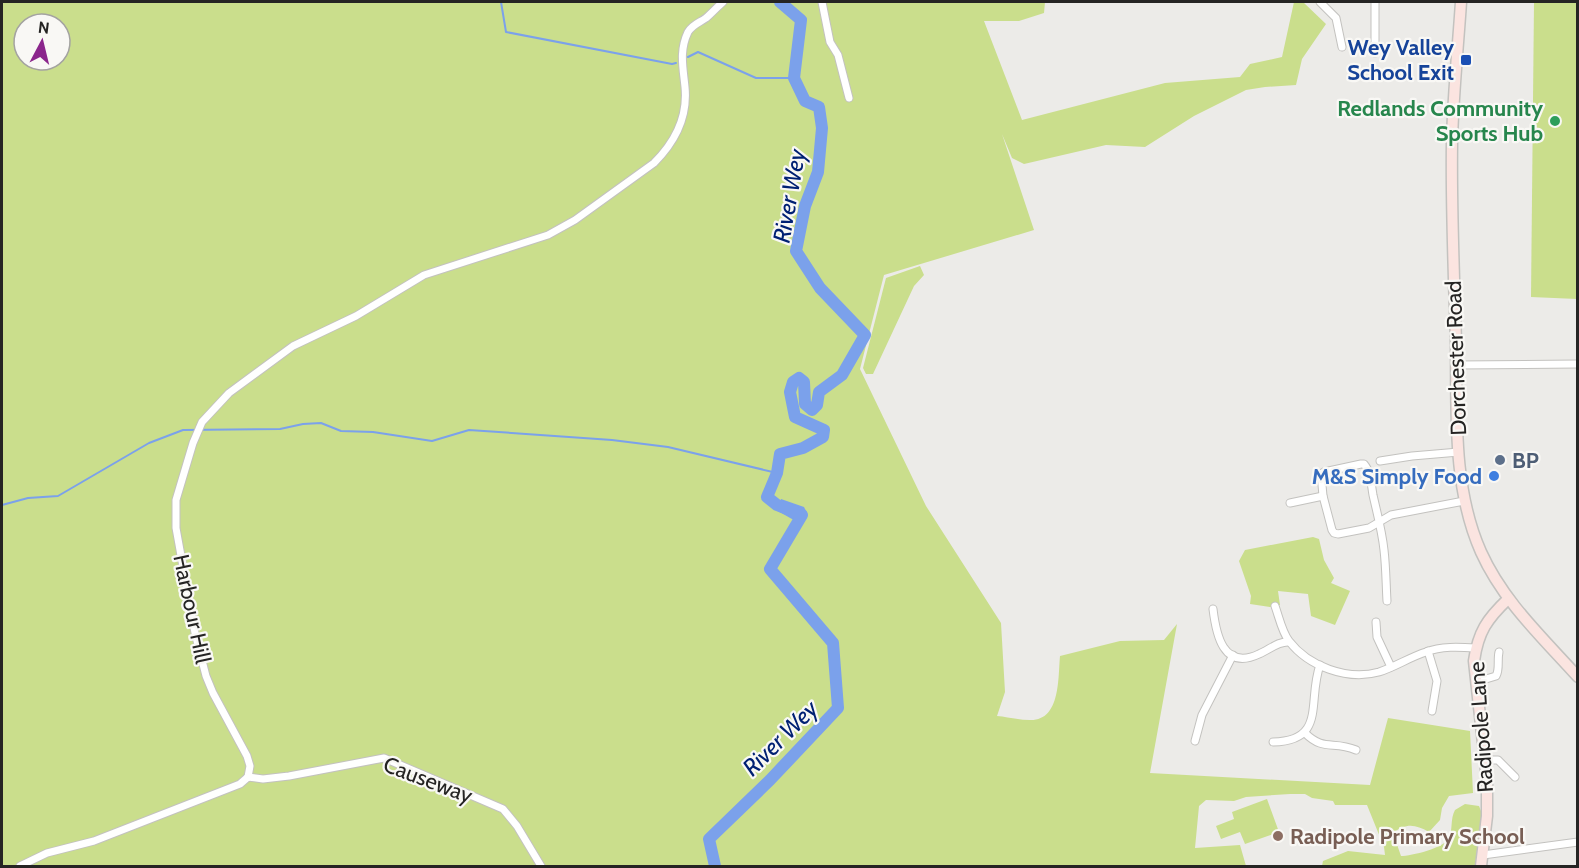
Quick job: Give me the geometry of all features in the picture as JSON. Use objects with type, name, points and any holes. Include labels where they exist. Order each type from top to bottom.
[{"type":"main road","name":"Dorchester Road","points":[[1461,2],[1452,140],[1456,366],[1459,452],[1464,501],[1480,551],[1493,576],[1508,599],[1578,677]]},
{"type":"main road","name":"Radipole Lane","points":[[1482,861],[1487,816],[1486,760],[1476,682],[1476,648],[1488,619],[1508,599]]},
{"type":"street","name":"Harbour Hill","points":[[248,777],[250,766],[246,756],[213,693],[204,667],[195,633],[176,528],[176,500],[200,425],[229,393],[294,346],[356,316],[424,275],[548,235],[575,220],[654,163],[679,131],[685,98],[681,57],[689,31],[695,23],[705,20],[723,2]]},
{"type":"street","points":[[822,2],[830,42],[838,56],[849,98]]},
{"type":"street","points":[[1320,2],[1336,18],[1342,46]]},
{"type":"street","points":[[1375,2],[1375,53]]},
{"type":"street","points":[[1456,366],[1578,364]]},
{"type":"street","points":[[1380,461],[1459,452]]},
{"type":"street","points":[[1387,601],[1384,548],[1379,522],[1370,472],[1364,464],[1324,472],[1320,477],[1334,533],[1338,534],[1369,528],[1379,522],[1391,515],[1464,501]]},
{"type":"street","points":[[1290,503],[1323,495]]},
{"type":"street","points":[[1275,606],[1289,642],[1300,653],[1333,671],[1356,675],[1369,674],[1428,651],[1442,648],[1476,648]]},
{"type":"street","points":[[1213,609],[1220,644],[1233,655],[1252,657],[1283,642],[1289,642]]},
{"type":"street","points":[[1376,622],[1377,637],[1391,667]]},
{"type":"street","points":[[1428,651],[1437,681],[1432,711]]},
{"type":"street","points":[[1476,682],[1496,676],[1499,652]]},
{"type":"street","points":[[1195,741],[1202,715],[1233,655]]},
{"type":"street","points":[[1273,742],[1299,738],[1305,733],[1312,714],[1320,665]]},
{"type":"street","points":[[1305,733],[1321,744],[1342,745],[1356,750]]},
{"type":"street","name":"Causeway","points":[[248,777],[263,779],[289,776],[384,758],[503,809],[517,826],[542,867]]},
{"type":"street","points":[[1486,760],[1498,760],[1515,777]]},
{"type":"street","points":[[20,867],[47,853],[94,841],[153,819],[240,784],[248,777]]},
{"type":"street","points":[[1482,861],[1578,842]]},
{"type":"green space","points":[[2,2],[1045,2],[1044,13],[1019,21],[984,21],[1022,120],[1165,83],[1240,77],[1250,64],[1282,57],[1294,2],[1303,2],[1326,24],[1302,59],[1296,85],[1246,90],[1194,116],[1145,147],[1106,145],[1024,164],[1012,158],[1002,134],[1034,230],[884,275],[860,369],[926,506],[1001,623],[1005,692],[997,716],[1030,720],[1040,718],[1047,713],[1053,706],[1056,696],[1060,656],[1120,641],[1164,640],[1177,624],[1150,773],[1370,785],[1388,718],[1470,731],[1473,793],[1449,796],[1442,808],[1440,820],[1429,832],[1411,826],[1393,833],[1401,856],[1427,851],[1441,845],[1449,838],[1455,810],[1465,804],[1479,806],[1481,818],[1475,866],[1322,866],[1323,861],[1348,851],[1385,855],[1367,805],[1335,805],[1333,801],[1312,798],[1305,794],[1246,797],[1234,801],[1206,800],[1199,806],[1195,848],[1240,845],[1246,866],[2,866]]},
{"type":"green space","name":"Redlands Community Sports Hub","points":[[1534,2],[1577,2],[1577,299],[1531,297]]},
{"type":"green space","points":[[920,266],[924,275],[914,286],[873,374],[866,374],[863,368],[886,278]]},
{"type":"green space","points":[[1313,537],[1319,539],[1324,560],[1334,578],[1331,583],[1350,591],[1335,625],[1311,616],[1308,594],[1278,591],[1280,605],[1270,607],[1250,604],[1251,596],[1239,561],[1245,550]]},
{"type":"green space","points":[[1267,799],[1279,832],[1245,844],[1240,832],[1221,839],[1216,826],[1234,819],[1232,812]]},
{"type":"water","points":[[781,499],[804,507],[807,513],[799,523],[776,510]]},
{"type":"waterway","points":[[501,2],[506,32],[676,63]]},
{"type":"waterway","name":"River Wey","points":[[715,866],[709,839],[770,780],[838,708],[833,643],[770,569],[802,515],[777,505],[767,497],[777,473],[780,454],[803,448],[823,437],[824,430],[795,417],[790,392],[793,382],[799,378],[804,382],[805,404],[812,410],[817,405],[819,392],[842,375],[865,335],[820,288],[796,251],[805,206],[818,172],[822,128],[819,107],[805,101],[794,78],[801,20],[780,2]]},
{"type":"waterway","points":[[688,57],[698,52],[756,78],[794,78]]},
{"type":"waterway","points":[[2,505],[28,498],[58,496],[149,443],[183,430],[280,429],[321,423],[341,431],[373,432],[432,441],[469,430],[612,440],[668,447],[777,473]]},
{"type":"place","name":"Wey Valley School Exit","points":[[1466,60]]},
{"type":"place","name":"Redlands Community Sports Hub","points":[[1555,121]]},
{"type":"place","name":"BP","points":[[1500,460]]},
{"type":"place","name":"M&S Simply Food","points":[[1494,476]]},
{"type":"place","name":"Radipole Primary School","points":[[1278,836]]}]
